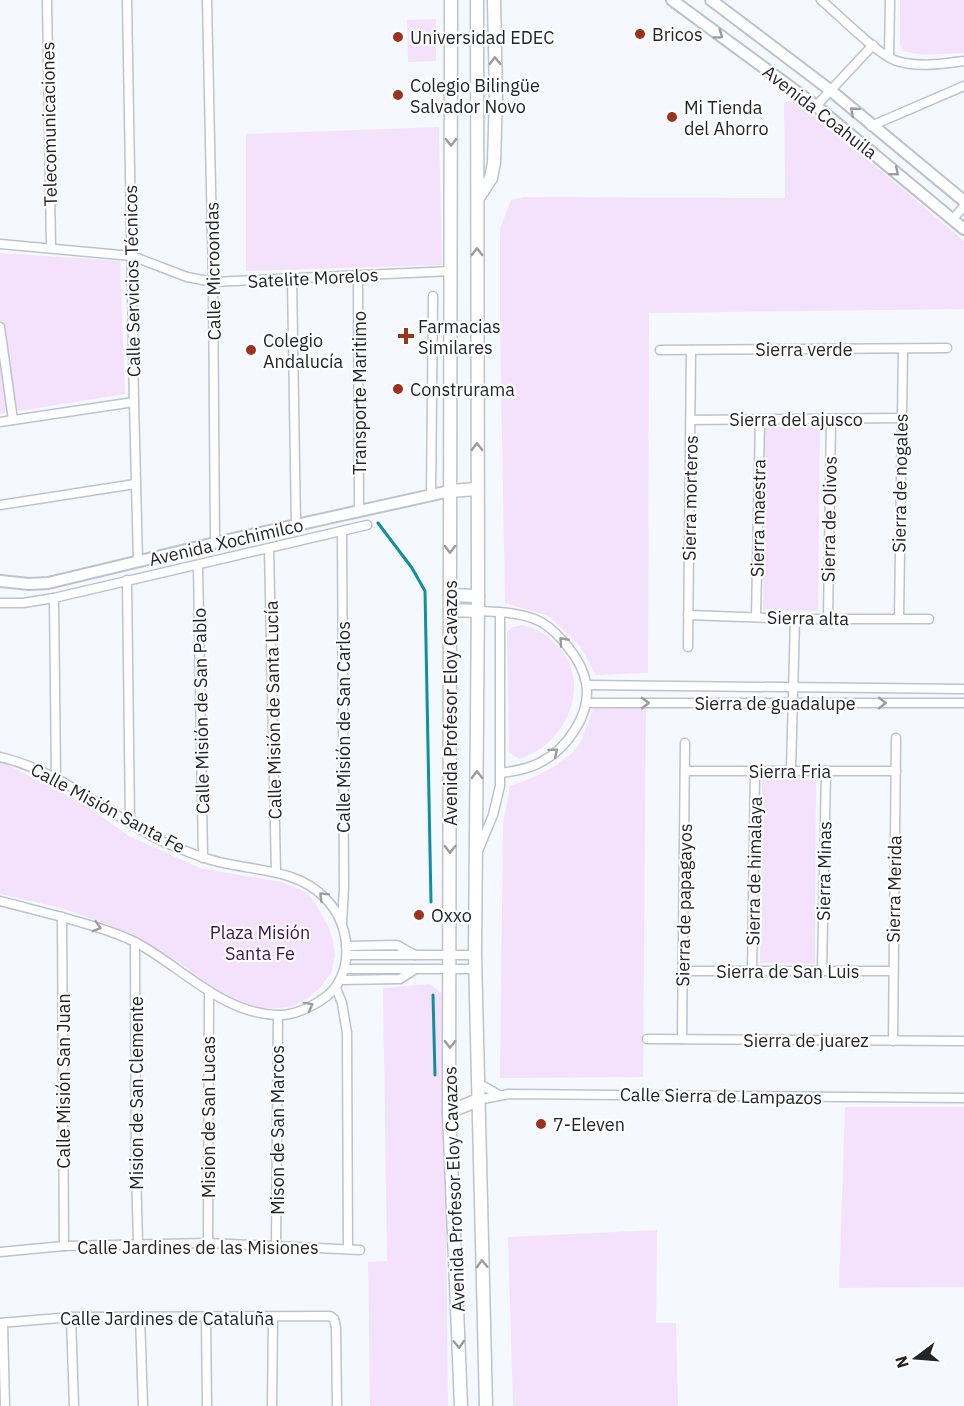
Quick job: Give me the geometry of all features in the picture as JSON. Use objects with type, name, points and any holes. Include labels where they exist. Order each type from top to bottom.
[{"type":"main road","name":"Avenida Profesor Eloy Cavazos","points":[[451,0],[449,1112],[461,1406]]},
{"type":"main road","name":"Avenida Profesor Eloy Cavazos","points":[[477,0],[478,611],[475,955],[486,1406]]},
{"type":"main road","points":[[477,199],[491,178],[494,163],[496,95],[494,0]]},
{"type":"main road","points":[[450,491],[477,489]]},
{"type":"main road","points":[[450,595],[478,596]]},
{"type":"main road","points":[[450,610],[478,611]]},
{"type":"main road","points":[[449,1112],[478,1100]]},
{"type":"street","name":"Telecomunicaciones","points":[[47,0],[51,248]]},
{"type":"street","name":"Calle Servicios Técnicos","points":[[127,0],[138,562]]},
{"type":"street","name":"Calle Microondas","points":[[207,0],[213,282],[215,543]]},
{"type":"street","name":"Avenida Coahuila","points":[[672,0],[816,106],[964,229]]},
{"type":"street","name":"Avenida Coahuila","points":[[711,0],[830,90],[964,201]]},
{"type":"street","points":[[889,57],[890,0]]},
{"type":"street","points":[[825,2],[889,57],[908,63],[942,64],[964,61]]},
{"type":"street","points":[[816,106],[873,45]]},
{"type":"street","points":[[871,126],[964,86]]},
{"type":"street","points":[[952,220],[964,206]]},
{"type":"street","name":"Satelite Morelos","points":[[0,244],[132,256],[187,277],[213,282],[452,271]]},
{"type":"street","name":"Transporte Maritimo","points":[[358,275],[359,511]]},
{"type":"street","points":[[292,279],[296,526]]},
{"type":"street","points":[[431,495],[433,296]]},
{"type":"street","points":[[0,327],[13,420]]},
{"type":"street","name":"Sierra verde","points":[[660,350],[947,348]]},
{"type":"street","name":"Sierra de nogales","points":[[899,618],[900,418],[903,349]]},
{"type":"street","name":"Sierra morteros","points":[[688,646],[691,350]]},
{"type":"street","points":[[0,422],[134,402]]},
{"type":"street","name":"Sierra del ajusco","points":[[691,420],[900,418]]},
{"type":"street","name":"Sierra maestra","points":[[756,617],[760,419]]},
{"type":"street","name":"Sierra de Olivos","points":[[828,618],[831,420]]},
{"type":"street","points":[[0,505],[135,484]]},
{"type":"street","name":"Avenida Xochimilco","points":[[0,581],[39,584],[450,491]]},
{"type":"street","points":[[0,603],[23,603],[54,598],[367,525]]},
{"type":"street","name":"Calle Misión de San Carlos","points":[[342,531],[344,888],[342,923]]},
{"type":"street","name":"Calle Misión de Santa Lucía","points":[[269,549],[276,872]]},
{"type":"street","name":"Calle Misión de San Pablo","points":[[198,565],[203,858]]},
{"type":"street","points":[[127,580],[130,823]]},
{"type":"street","points":[[54,598],[56,777]]},
{"type":"street","points":[[478,611],[524,616],[549,627],[578,660],[587,685],[586,703],[575,730],[554,754],[541,763],[501,773]]},
{"type":"street","points":[[476,854],[493,815],[500,786],[500,612]]},
{"type":"street","name":"Sierra alta","points":[[688,615],[795,619],[928,619]]},
{"type":"street","points":[[791,770],[795,619]]},
{"type":"street","name":"Sierra de guadalupe","points":[[587,685],[964,689]]},
{"type":"street","name":"Sierra de guadalupe","points":[[586,703],[964,703]]},
{"type":"street","name":"Sierra Merida","points":[[893,1041],[896,738]]},
{"type":"street","name":"Sierra de papagayos","points":[[682,1039],[685,743]]},
{"type":"street","name":"Calle Misión Santa Fe","points":[[0,756],[16,760],[56,777],[153,837],[203,858],[276,872],[314,887],[333,907],[342,923],[346,951],[345,969],[338,984]]},
{"type":"street","name":"Sierra Fria","points":[[685,771],[896,771]]},
{"type":"street","name":"Sierra de himalaya","points":[[752,971],[755,771]]},
{"type":"street","name":"Sierra Minas","points":[[822,971],[826,771]]},
{"type":"street","points":[[0,901],[111,931],[135,942],[209,992],[246,1009],[278,1015],[294,1014],[307,1008],[338,984],[400,979],[414,970]]},
{"type":"street","name":"Calle Misión San Juan","points":[[62,917],[64,1246]]},
{"type":"street","name":"Mision de San Clemente","points":[[135,942],[138,1244]]},
{"type":"street","points":[[346,951],[415,955],[475,955]]},
{"type":"street","points":[[345,969],[476,969]]},
{"type":"street","name":"Sierra de San Luis","points":[[683,971],[892,971]]},
{"type":"street","points":[[338,984],[347,1033],[348,1249]]},
{"type":"street","name":"Mision de San Lucas","points":[[208,1243],[209,992]]},
{"type":"street","name":"Mison de San Marcos","points":[[276,1245],[278,1015]]},
{"type":"street","name":"Sierra de juarez","points":[[647,1039],[964,1041]]},
{"type":"street","points":[[478,1083],[499,1095]]},
{"type":"street","name":"Calle Sierra de Lampazos","points":[[478,1100],[499,1095],[964,1098]]},
{"type":"street","name":"Calle Jardines de las Misiones","points":[[0,1252],[64,1246],[208,1243],[360,1250]]},
{"type":"street","name":"Calle Jardines de Cataluña","points":[[1,1323],[71,1317],[273,1318],[325,1315],[334,1319],[336,1327],[338,1406]]},
{"type":"street","points":[[141,1316],[143,1406]]},
{"type":"street","points":[[71,1317],[74,1406]]},
{"type":"street","points":[[206,1317],[207,1406]]},
{"type":"street","points":[[272,1406],[273,1318]]},
{"type":"street","points":[[1,1323],[5,1406]]},
{"type":"green space","points":[[900,0],[964,0],[964,53],[922,55],[903,51],[900,45]]},
{"type":"green space","points":[[436,19],[436,61],[408,62],[407,20]]},
{"type":"green space","points":[[793,100],[824,123],[964,241],[964,309],[649,313],[648,673],[596,675],[580,646],[549,616],[505,603],[500,228],[511,200],[523,197],[785,198],[784,103]]},
{"type":"green space","points":[[439,127],[442,265],[246,271],[246,134]]},
{"type":"green space","points":[[0,253],[120,261],[125,394],[0,414]]},
{"type":"green space","points":[[765,427],[820,427],[818,611],[763,610]]},
{"type":"green space","points":[[522,625],[541,632],[557,645],[568,661],[573,677],[574,695],[570,711],[550,741],[536,752],[519,759],[509,752],[507,632],[513,627]]},
{"type":"green space","points":[[646,707],[643,1077],[500,1078],[503,824],[510,786],[543,772],[573,752],[577,748],[593,709]]},
{"type":"green space","name":"Plaza Misión Santa Fe","points":[[0,763],[84,804],[129,836],[200,868],[281,882],[306,892],[328,926],[333,940],[335,955],[332,971],[321,987],[307,999],[291,1007],[266,1009],[242,1004],[220,993],[180,963],[132,935],[61,908],[0,894]]},
{"type":"green space","points":[[762,779],[816,780],[815,964],[760,963]]},
{"type":"green space","points":[[430,984],[444,995],[448,1406],[370,1406],[368,1262],[387,1261],[383,988]]},
{"type":"green space","points":[[845,1107],[964,1107],[964,1287],[839,1288]]},
{"type":"green space","points":[[657,1230],[656,1323],[676,1323],[678,1406],[513,1406],[508,1237]]},
{"type":"waterway","points":[[378,523],[412,568],[425,591],[431,902]]},
{"type":"waterway","points":[[433,995],[435,1075]]},
{"type":"place","name":"Bricos","points":[[640,34]]},
{"type":"place","name":"Universidad EDEC","points":[[398,37]]},
{"type":"place","name":"Colegio Bilingüe Salvador Novo","points":[[398,95]]},
{"type":"place","name":"Mi Tienda del Ahorro","points":[[672,117]]},
{"type":"place","name":"Farmacias Similares","points":[[406,336]]},
{"type":"place","name":"Colegio Andalucía","points":[[251,350]]},
{"type":"place","name":"Construrama","points":[[398,389]]},
{"type":"place","name":"Oxxo","points":[[419,915]]},
{"type":"place","name":"7-Eleven","points":[[541,1124]]}]
